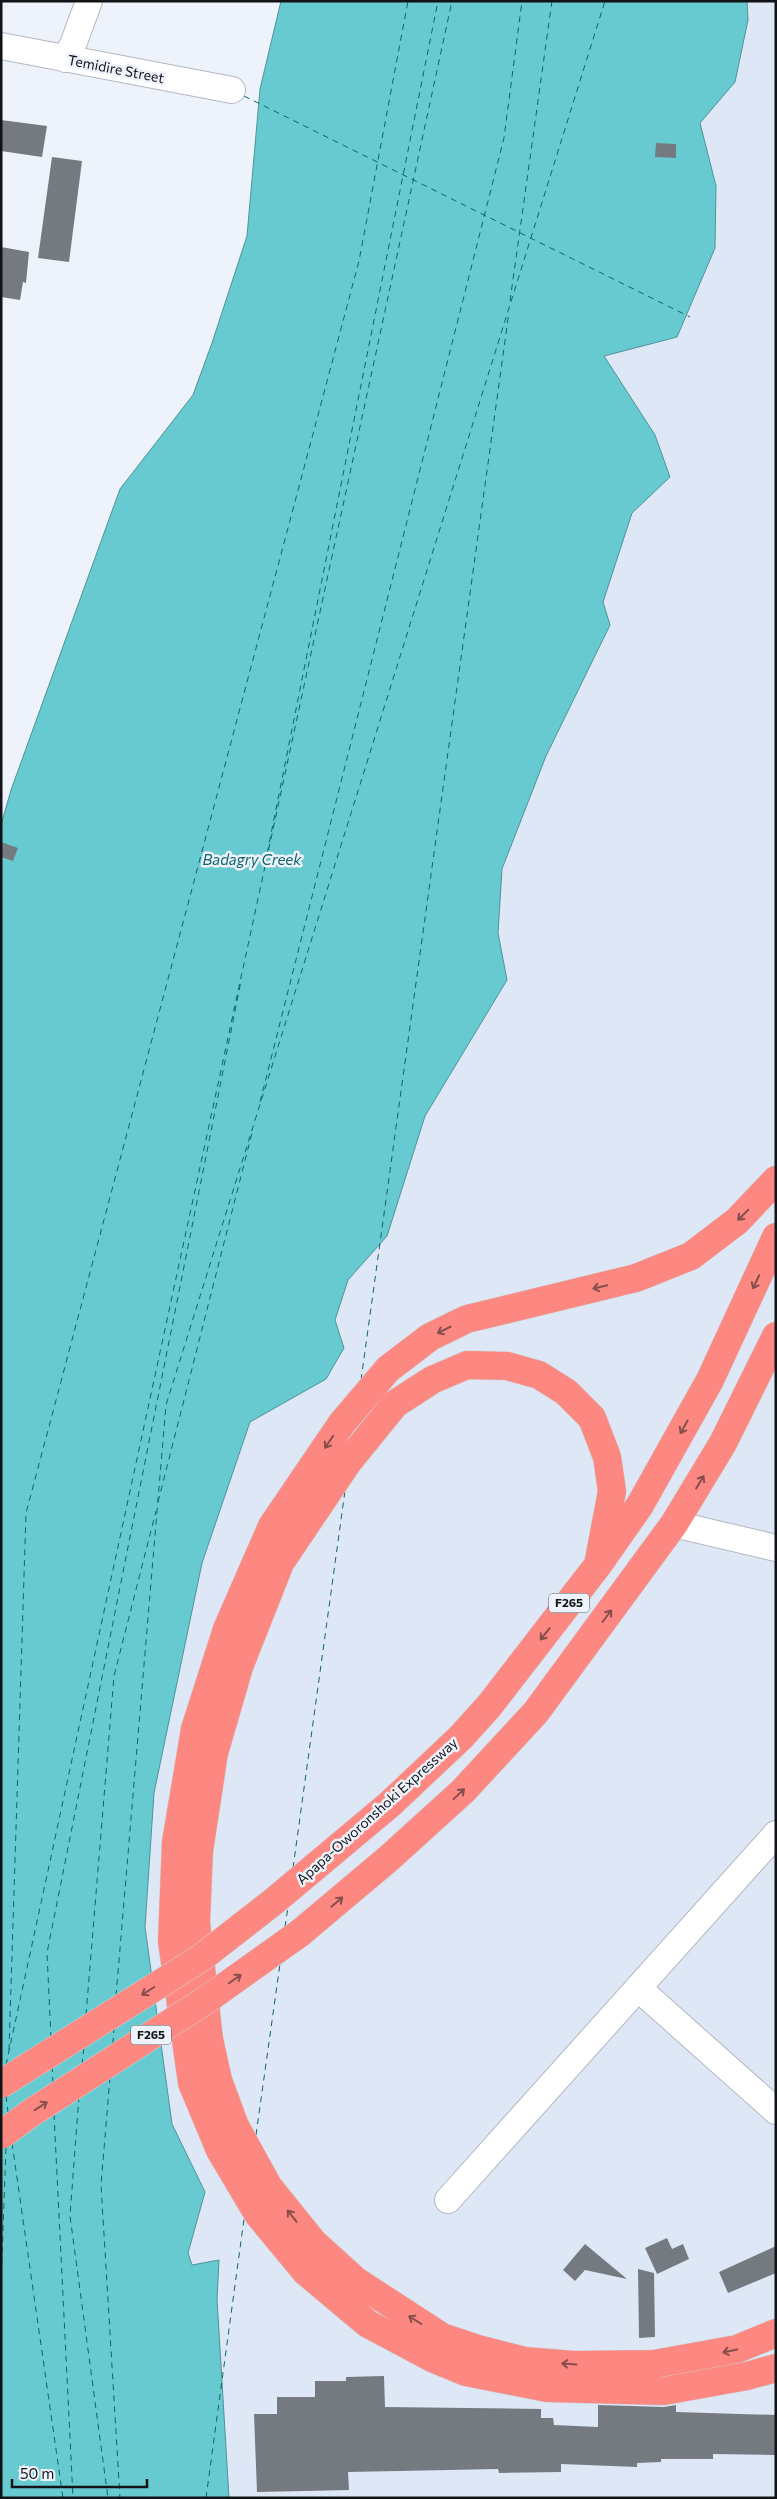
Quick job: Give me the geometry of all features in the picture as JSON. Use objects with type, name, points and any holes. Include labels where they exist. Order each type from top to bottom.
[{"type":"highway","points":[[776,1180],[737,1221],[691,1256],[636,1278],[467,1319],[430,1337],[388,1369],[342,1423],[272,1526],[227,1629],[195,1729],[176,1842],[172,1941],[192,2083],[220,2150],[258,2214],[306,2272],[368,2324],[432,2358],[466,2372],[547,2388],[664,2391],[747,2376],[776,2368]]},
{"type":"highway","name":"Apapa-Oworonshoki Expressway","points":[[1,2084],[201,1958],[273,1902],[390,1804],[461,1737],[489,1706],[598,1565],[640,1505],[710,1380],[776,1237]]},
{"type":"highway","name":"F265","points":[[1,2135],[31,2113],[206,2000],[300,1933],[388,1859],[463,1791],[530,1719],[674,1524],[723,1443],[776,1336]]},
{"type":"highway","points":[[598,1565],[612,1491],[607,1457],[592,1418],[566,1392],[539,1375],[507,1366],[467,1365],[432,1380],[395,1404],[348,1462],[280,1563],[239,1667],[214,1754],[199,1851],[196,1922],[209,2039],[218,2080],[235,2126],[268,2186],[313,2242],[356,2281],[442,2337],[478,2350],[526,2361],[594,2365],[654,2364],[699,2357],[737,2350],[776,2333]]},
{"type":"street","points":[[65,59],[74,42],[89,1]]},
{"type":"street","name":"Temidire Street","points":[[1,46],[232,90]]},
{"type":"street","points":[[674,1524],[776,1548]]},
{"type":"street","points":[[448,2200],[776,1834]]},
{"type":"street","points":[[638,1988],[776,2111]]},
{"type":"shaded area","points":[[705,1],[776,1],[776,2498],[229,2498],[217,2299],[219,2261],[192,2265],[188,2253],[205,2192],[172,2124],[145,1927],[154,1793],[202,1562],[250,1422],[324,1380],[335,1320],[346,1285],[365,1204],[502,874],[603,356]]},
{"type":"water","name":"Badagry Creek","points":[[281,1],[747,1],[748,20],[735,82],[700,123],[716,186],[715,248],[677,337],[604,356],[655,435],[670,477],[632,513],[603,602],[610,625],[546,756],[502,869],[498,933],[507,980],[425,1116],[387,1236],[348,1280],[335,1320],[344,1348],[326,1379],[250,1422],[202,1563],[154,1793],[145,1927],[172,2124],[205,2192],[188,2253],[192,2265],[219,2260],[217,2299],[229,2498],[1,2498],[1,825],[11,790],[120,489],[193,395],[212,343],[247,236],[260,89]]},
{"type":"building","points":[[1,120],[47,126],[42,157],[1,151]]},
{"type":"building","points":[[656,143],[676,144],[676,158],[655,157]]},
{"type":"building","points":[[52,157],[82,161],[69,262],[38,258]]},
{"type":"building","points":[[1,247],[29,252],[26,283],[23,282],[20,300],[1,297]]},
{"type":"building","points":[[1,842],[18,848],[13,861],[1,857]]},
{"type":"building","points":[[667,2238],[672,2249],[683,2244],[689,2259],[657,2274],[645,2248]]},
{"type":"building","points":[[585,2244],[627,2279],[585,2270],[575,2281],[563,2270]]},
{"type":"building","points":[[776,2246],[776,2273],[728,2293],[719,2272]]},
{"type":"building","points":[[638,2269],[654,2273],[655,2337],[639,2338]]},
{"type":"building","points":[[384,2376],[385,2407],[541,2409],[541,2418],[553,2418],[554,2425],[598,2427],[598,2405],[664,2407],[676,2405],[676,2412],[776,2415],[776,2455],[713,2454],[713,2459],[661,2459],[661,2462],[637,2463],[637,2467],[561,2464],[561,2472],[499,2473],[498,2469],[348,2472],[349,2490],[257,2492],[254,2414],[277,2414],[277,2397],[315,2397],[315,2381],[346,2381],[346,2377]]},
{"type":"ferry route","points":[[9,2050],[26,1513],[359,261],[408,1]]},
{"type":"ferry route","points":[[265,864],[438,1]]},
{"type":"ferry route","points":[[6,2065],[452,1]]},
{"type":"ferry route","points":[[260,1102],[504,138],[522,1]]},
{"type":"ferry route","points":[[510,301],[552,1]]},
{"type":"ferry route","points":[[116,1996],[166,1405],[605,1]]},
{"type":"ferry route","points":[[244,96],[690,317]]},
{"type":"ferry route","points":[[361,1380],[509,312]]},
{"type":"ferry route","points":[[51,2038],[47,1953],[241,981]]},
{"type":"ferry route","points":[[158,1502],[252,1133]]},
{"type":"ferry route","points":[[293,1868],[345,1491]]},
{"type":"ferry route","points":[[86,2015],[114,1676],[156,1511]]},
{"type":"ferry route","points":[[285,1927],[288,1907]]},
{"type":"ferry route","points":[[256,2135],[280,1964]]},
{"type":"ferry route","points":[[113,2044],[114,2028]]},
{"type":"ferry route","points":[[82,2065],[84,2047]]},
{"type":"ferry route","points":[[52,2066],[53,2082]]},
{"type":"ferry route","points":[[110,2077],[101,2185],[120,2498]]},
{"type":"ferry route","points":[[6,2096],[8,2112]]},
{"type":"ferry route","points":[[79,2096],[70,2216],[108,2498]]},
{"type":"ferry route","points":[[54,2114],[73,2498]]},
{"type":"ferry route","points":[[12,2143],[63,2498]]},
{"type":"ferry route","points":[[1,2286],[6,2146]]},
{"type":"ferry route","points":[[206,2498],[244,2219]]}]
